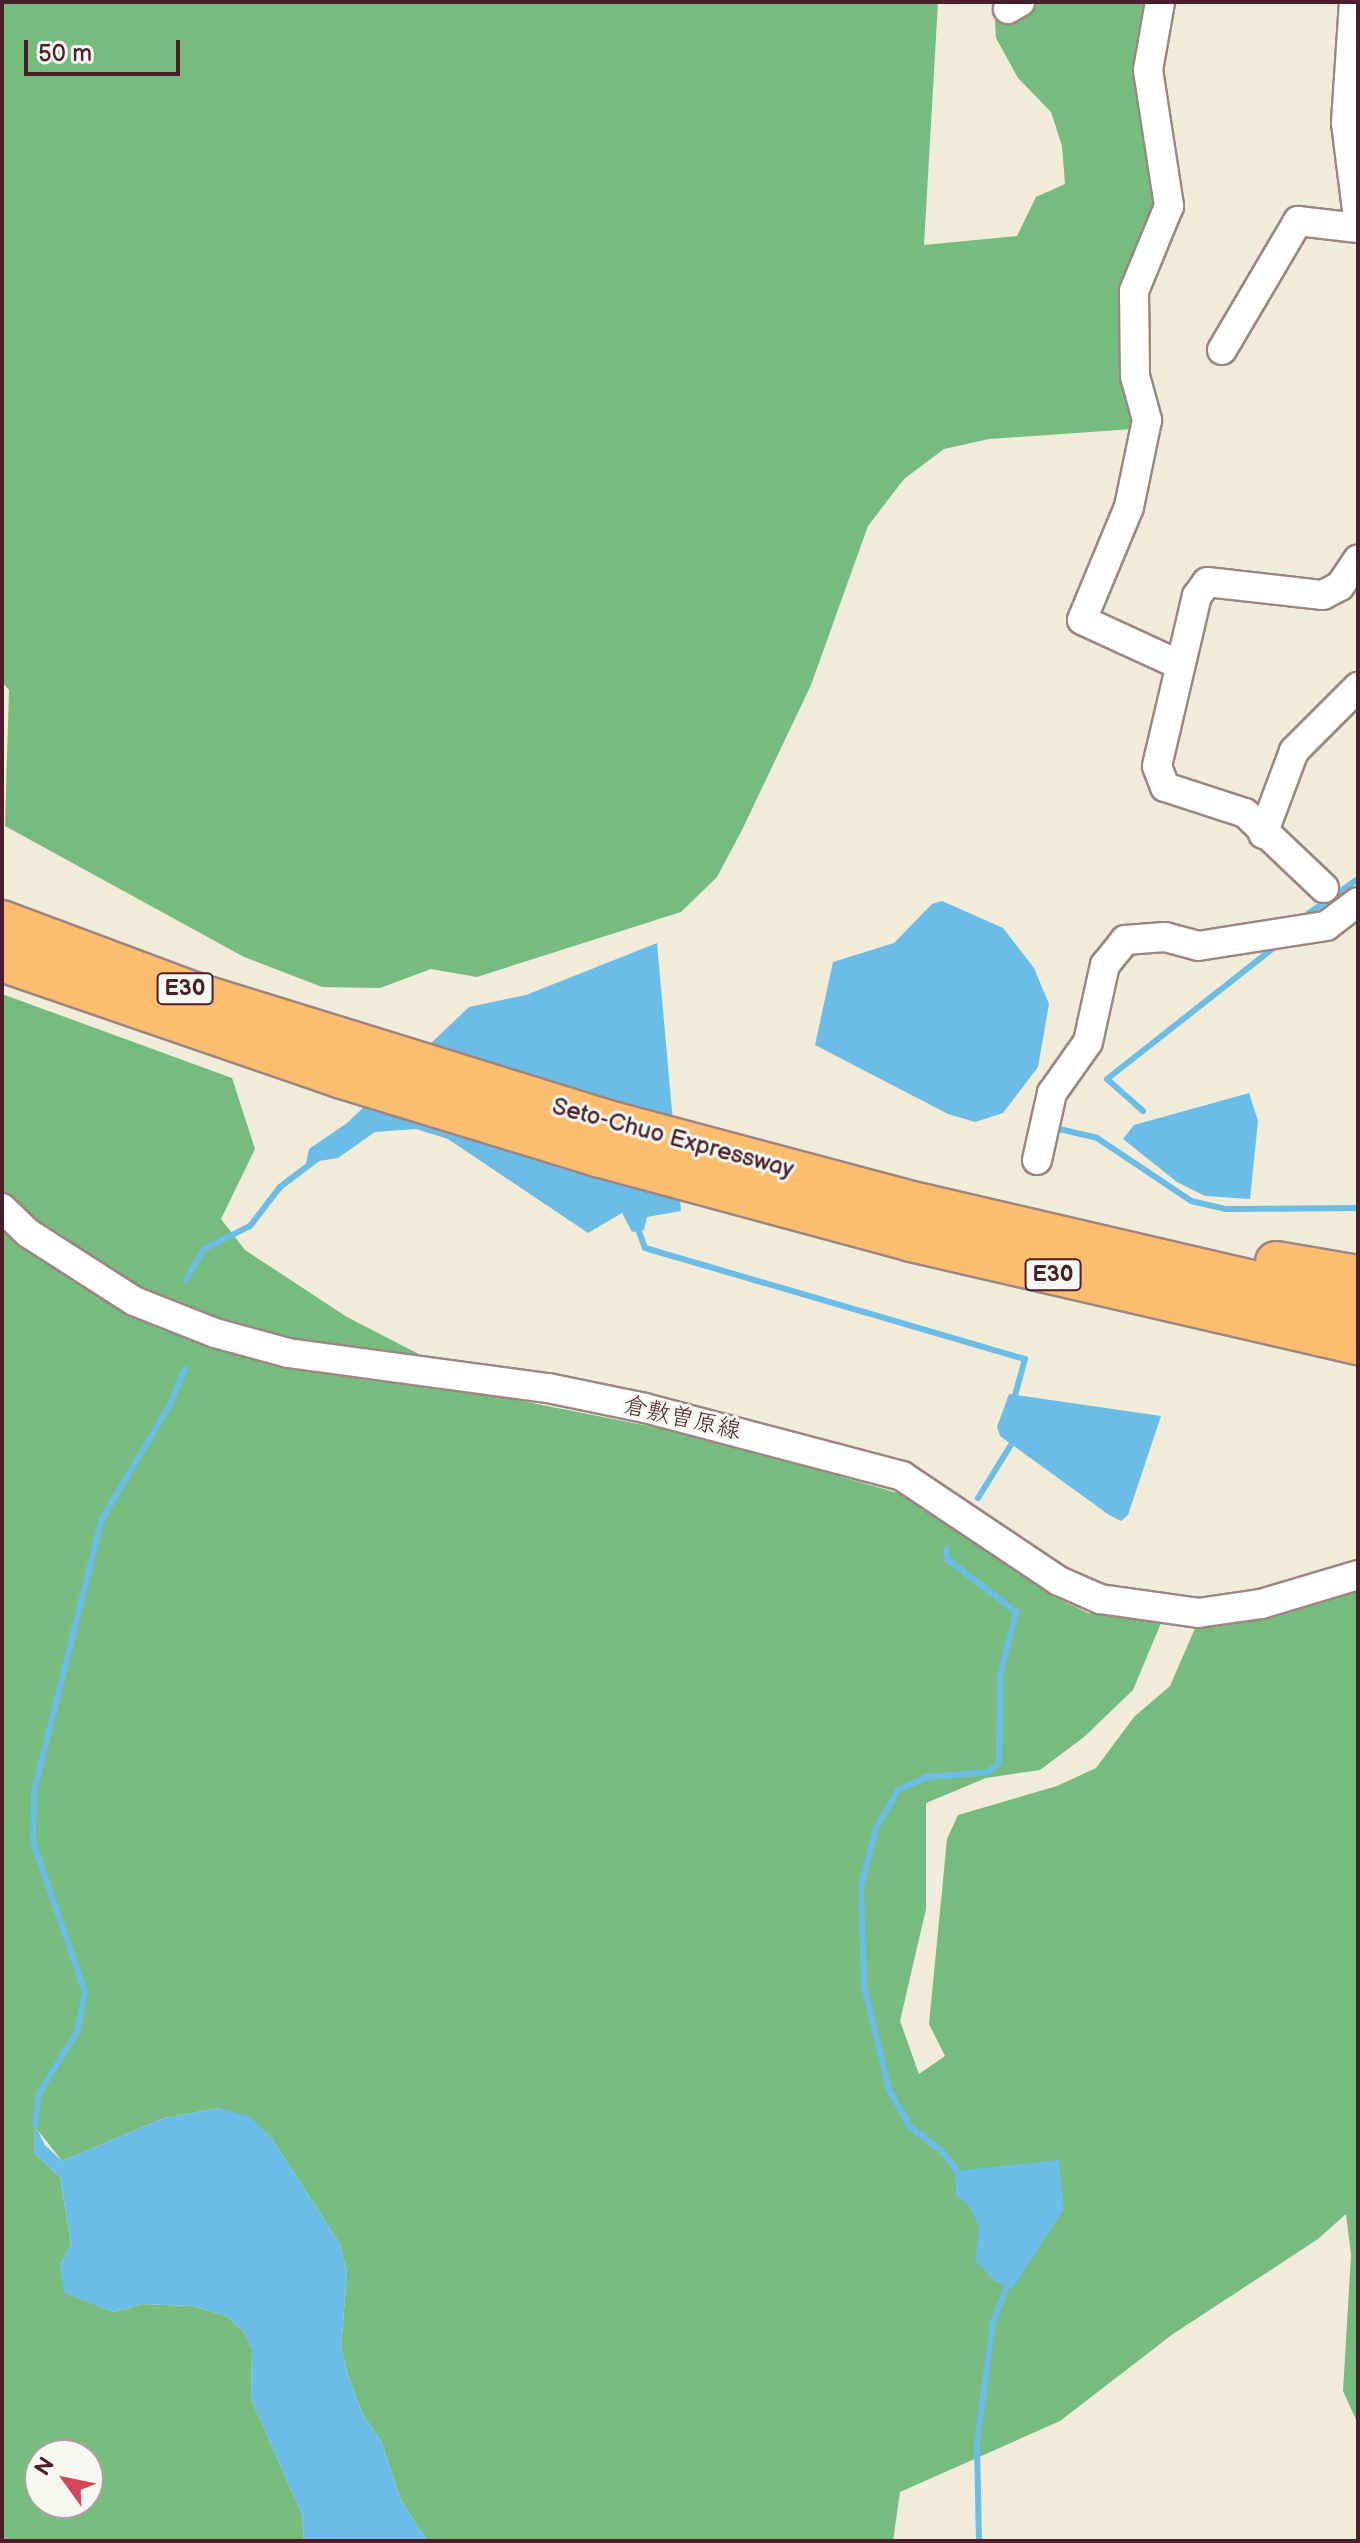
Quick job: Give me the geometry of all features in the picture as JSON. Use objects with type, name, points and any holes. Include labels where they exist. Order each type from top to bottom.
[{"type":"highway","name":"Seto-Chuo Expressway","points":[[2,921],[371,1051],[756,1179],[911,1241],[1358,1344]]},
{"type":"highway","name":"Seto-Chuo Expressway","points":[[2,961],[342,1078],[756,1179],[921,1204],[1358,1306]]},
{"type":"highway","points":[[921,1204],[1358,1276]]},
{"type":"street","points":[[1160,2],[1148,70],[1169,206],[1134,291],[1135,376],[1147,420],[1129,507],[1082,620],[1180,665]]},
{"type":"street","points":[[1354,2],[1346,123],[1358,218]]},
{"type":"street","points":[[1222,350],[1298,221],[1358,228]]},
{"type":"street","points":[[1324,888],[1231,806],[1165,787],[1157,766],[1197,596],[1207,582],[1323,595],[1340,586],[1358,559]]},
{"type":"street","points":[[1263,834],[1294,751],[1358,687]]},
{"type":"street","points":[[1037,1160],[1052,1093],[1088,1042],[1105,965],[1118,946],[1139,937],[1198,946],[1326,926],[1358,902]]},
{"type":"street","name":"倉敷曽原線","points":[[2,1208],[41,1242],[134,1301],[215,1333],[288,1353],[548,1388],[645,1408],[902,1476],[1059,1581],[1100,1599],[1198,1613],[1261,1604],[1358,1575]]},
{"type":"green space","points":[[2,2],[938,2],[924,245],[1017,236],[1036,197],[1065,184],[1062,146],[1051,112],[1018,78],[996,38],[995,21],[1035,2],[1150,2],[1157,200],[1121,376],[1133,429],[989,439],[944,449],[904,479],[868,526],[811,685],[742,830],[717,877],[681,912],[477,977],[431,969],[380,988],[322,987],[244,957],[5,826],[9,690],[2,682]]},
{"type":"green space","points":[[2,994],[232,1078],[255,1149],[221,1219],[245,1250],[347,1317],[502,1397],[694,1435],[898,1493],[1053,1596],[1088,1613],[1161,1623],[1133,1690],[1084,1737],[1040,1770],[986,1778],[926,1803],[926,1909],[900,2021],[919,2074],[945,2056],[929,2024],[947,1839],[958,1815],[1057,1786],[1096,1768],[1134,1717],[1170,1686],[1196,1626],[1358,1585],[1358,2424],[1343,2391],[1351,2255],[1346,2214],[1318,2239],[1173,2334],[1060,2421],[900,2492],[893,2541],[427,2541],[401,2500],[381,2441],[362,2413],[348,2375],[341,2348],[347,2273],[340,2244],[270,2136],[219,2108],[164,2118],[62,2161],[35,2127],[34,2153],[60,2177],[71,2244],[60,2265],[65,2293],[114,2312],[141,2304],[193,2306],[226,2316],[244,2332],[252,2350],[251,2399],[302,2515],[304,2541],[2,2541]]},
{"type":"water","points":[[942,901],[1003,928],[1034,968],[1049,1004],[1038,1067],[1003,1113],[975,1122],[948,1114],[815,1045],[833,962],[894,943],[932,904]]},
{"type":"water","points":[[657,943],[681,1211],[647,1217],[644,1230],[632,1232],[622,1213],[588,1233],[448,1139],[416,1129],[375,1132],[338,1158],[306,1163],[309,1149],[347,1123],[469,1007],[526,995]]},
{"type":"water","points":[[1249,1093],[1258,1121],[1250,1199],[1205,1196],[1177,1182],[1123,1139],[1134,1125]]},
{"type":"water","points":[[1009,1394],[1161,1416],[1128,1515],[1121,1521],[1109,1515],[1000,1436],[997,1427]]},
{"type":"water","points":[[219,2108],[250,2117],[270,2136],[340,2244],[347,2273],[341,2348],[348,2375],[362,2413],[381,2441],[401,2500],[427,2541],[304,2541],[302,2515],[251,2399],[252,2350],[244,2332],[226,2316],[193,2306],[141,2304],[114,2312],[64,2293],[60,2265],[71,2244],[60,2177],[34,2153],[35,2125],[45,2145],[62,2161],[164,2118]]},
{"type":"water","points":[[1059,2160],[1064,2209],[1012,2289],[994,2281],[975,2260],[979,2227],[970,2207],[956,2195],[955,2171]]},
{"type":"waterway","points":[[1309,913],[1358,879]]},
{"type":"waterway","points":[[1143,1111],[1107,1079],[1272,949]]},
{"type":"waterway","points":[[1059,1129],[1097,1138],[1191,1201],[1225,1209],[1358,1208]]},
{"type":"waterway","points":[[186,1280],[204,1249],[250,1226],[280,1187],[317,1159]]},
{"type":"waterway","points":[[637,1226],[645,1248],[1025,1359],[1014,1399]]},
{"type":"waterway","points":[[35,2125],[39,2093],[77,2032],[85,1992],[33,1843],[34,1791],[102,1519],[170,1404],[185,1369]]},
{"type":"waterway","points":[[978,1498],[1014,1440]]},
{"type":"waterway","points":[[946,1549],[947,1559],[1016,1612],[1000,1675],[999,1763],[988,1772],[927,1777],[898,1790],[876,1828],[861,1886],[864,1986],[889,2090],[910,2127],[941,2150],[960,2175]]},
{"type":"waterway","points":[[979,2541],[977,2443],[993,2322],[1009,2281]]}]
